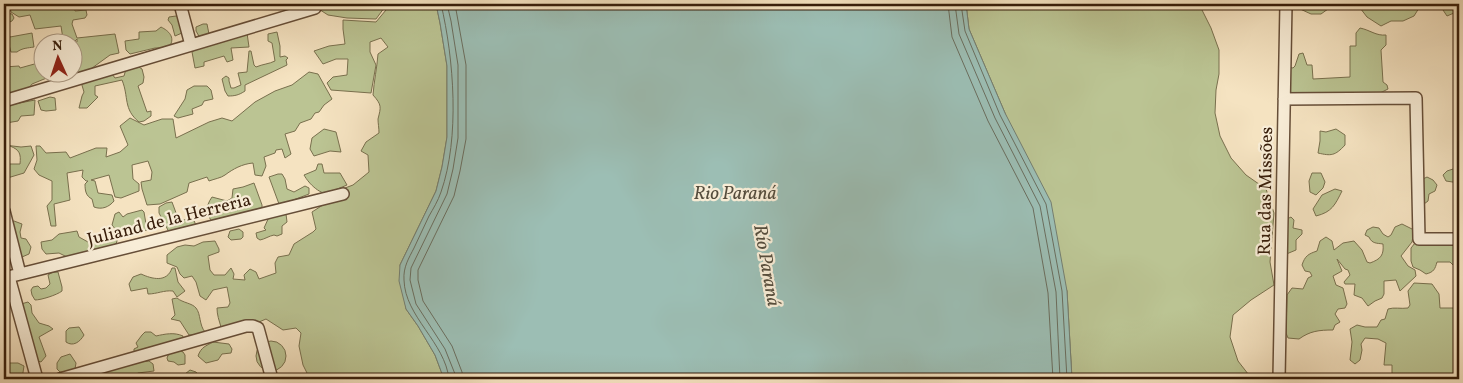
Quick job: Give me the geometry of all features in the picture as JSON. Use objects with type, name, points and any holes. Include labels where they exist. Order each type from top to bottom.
[{"type":"street","points":[[180,4],[191,45]]},
{"type":"street","name":"Rua das Missões","points":[[1279,379],[1286,4]]},
{"type":"street","points":[[4,101],[315,8]]},
{"type":"street","points":[[1284,100],[1416,98],[1419,240],[1459,239]]},
{"type":"street","name":"Juliand de la Herreria","points":[[11,276],[343,194]]},
{"type":"street","points":[[4,211],[11,276],[37,379]]},
{"type":"street","points":[[60,379],[246,326],[258,328],[272,379]]},
{"type":"green space","points":[[4,4],[6,13],[12,14],[14,18],[5,24],[10,37],[32,33],[32,47],[11,52],[9,45],[4,46]]},
{"type":"green space","points":[[12,4],[74,4],[75,11],[86,10],[87,15],[85,18],[73,20],[72,24],[75,32],[62,32],[61,26],[35,29],[30,15],[19,17],[11,12],[10,6]]},
{"type":"green space","points":[[311,4],[387,4],[376,19],[328,15]]},
{"type":"green space","points":[[391,4],[436,4],[447,66],[447,137],[442,167],[436,191],[400,265],[406,309],[435,355],[444,379],[321,379],[308,375],[303,365],[299,346],[301,333],[296,328],[283,330],[266,319],[245,328],[233,330],[221,327],[217,308],[228,307],[230,303],[227,287],[213,290],[206,300],[200,296],[192,276],[184,278],[177,267],[167,263],[167,255],[177,247],[185,245],[194,246],[203,242],[215,241],[219,252],[208,256],[210,270],[214,275],[225,275],[231,268],[234,274],[233,279],[245,280],[244,275],[250,269],[256,272],[259,279],[276,273],[275,263],[278,257],[289,255],[294,244],[316,229],[312,212],[326,203],[337,191],[353,185],[369,172],[368,155],[361,151],[366,142],[379,133],[378,119],[380,106],[373,95],[373,90],[378,54],[388,47],[381,38],[370,42],[370,52],[376,65],[371,93],[331,90],[327,83],[333,77],[347,75],[348,59],[336,59],[323,64],[314,51],[329,46],[345,44],[343,20],[376,22]]},
{"type":"green space","points":[[966,4],[1199,4],[1219,50],[1219,74],[1215,113],[1220,136],[1231,158],[1246,175],[1266,189],[1274,213],[1270,262],[1274,285],[1233,315],[1230,337],[1238,361],[1252,379],[1072,379],[1067,291],[1005,113],[969,29]]},
{"type":"green space","points":[[1295,4],[1335,4],[1321,14],[1311,14],[1298,8]]},
{"type":"green space","points":[[1357,4],[1425,4],[1419,8],[1414,16],[1403,21],[1391,21],[1381,26],[1367,17]]},
{"type":"green space","points":[[1442,4],[1459,4],[1459,10],[1456,9],[1454,13],[1447,16]]},
{"type":"green space","points":[[179,16],[182,33],[175,36],[172,25],[168,20],[169,17]]},
{"type":"green space","points":[[207,24],[209,34],[200,38],[196,27]]},
{"type":"green space","points":[[161,27],[171,37],[170,46],[130,54],[126,50],[125,41],[139,39],[139,32],[156,31]]},
{"type":"green space","points":[[1360,28],[1379,35],[1386,35],[1386,45],[1381,50],[1383,82],[1387,85],[1388,89],[1380,93],[1292,103],[1288,107],[1279,106],[1280,91],[1288,67],[1293,68],[1295,66],[1299,54],[1303,53],[1307,65],[1312,65],[1313,79],[1350,77],[1350,46],[1356,46],[1356,33]]},
{"type":"green space","points":[[277,32],[280,57],[285,56],[288,58],[286,60],[287,65],[245,85],[245,91],[228,96],[222,79],[226,76],[229,78],[231,88],[241,85],[238,73],[247,72],[249,51],[251,51],[256,67],[275,61],[272,43],[268,41],[268,34]]},
{"type":"green space","points":[[247,33],[249,47],[231,48],[233,60],[227,62],[224,56],[204,62],[204,66],[195,68],[192,52],[199,47]]},
{"type":"green space","points":[[115,34],[119,53],[110,55],[82,73],[82,37]]},
{"type":"green space","points":[[32,65],[32,82],[37,82],[32,84],[26,92],[14,95],[4,92],[4,67],[19,66],[20,68]]},
{"type":"green space","points":[[137,66],[142,69],[143,83],[138,86],[147,112],[151,111],[151,116],[139,122],[134,117],[128,107],[122,80],[95,86],[95,95],[98,97],[87,108],[79,108],[84,92],[81,82],[112,74],[115,78],[124,76],[126,69]]},
{"type":"green space","points":[[309,72],[318,74],[332,99],[319,112],[315,113],[311,119],[300,123],[295,131],[285,134],[291,154],[285,158],[282,149],[276,150],[275,153],[264,157],[266,166],[262,176],[255,175],[253,163],[245,164],[219,178],[209,181],[207,177],[189,183],[187,192],[160,204],[147,205],[141,182],[151,180],[152,172],[148,161],[132,165],[133,179],[139,184],[139,191],[121,198],[115,197],[109,175],[91,180],[95,181],[98,193],[112,195],[114,201],[108,206],[100,208],[94,207],[92,199],[86,193],[85,184],[88,181],[82,177],[83,170],[67,173],[70,200],[54,204],[56,226],[51,226],[47,206],[52,200],[52,181],[39,175],[34,169],[37,160],[36,146],[40,146],[46,153],[66,152],[70,158],[96,148],[107,148],[106,157],[120,152],[128,145],[120,126],[130,118],[144,125],[162,119],[173,119],[176,138],[209,122],[222,118],[232,121],[255,102],[275,91],[292,85]]},
{"type":"green space","points":[[194,86],[207,86],[211,90],[213,99],[204,101],[202,105],[192,109],[193,114],[178,118],[174,116],[185,99],[187,90]]},
{"type":"green space","points":[[50,97],[55,98],[56,110],[41,110],[38,101]]},
{"type":"green space","points":[[35,100],[34,115],[21,116],[18,121],[6,123],[4,126],[4,106]]},
{"type":"green space","points":[[324,129],[336,132],[341,152],[330,151],[314,156],[310,149],[312,138]]},
{"type":"green space","points":[[1336,129],[1345,135],[1345,145],[1333,154],[1318,153],[1320,131],[1326,132]]},
{"type":"green space","points":[[4,145],[31,146],[34,155],[24,173],[4,179],[4,164],[20,164],[20,155],[16,149],[10,146],[4,149]]},
{"type":"green space","points":[[318,164],[322,164],[324,173],[340,173],[347,185],[335,190],[332,194],[316,189],[304,175],[316,170]]},
{"type":"green space","points":[[1459,167],[1459,183],[1446,181],[1443,175],[1447,171]]},
{"type":"green space","points":[[1312,173],[1321,173],[1325,182],[1323,188],[1316,195],[1310,192],[1309,181]]},
{"type":"green space","points":[[282,174],[285,179],[287,189],[294,192],[305,186],[309,188],[309,194],[279,204],[269,177]]},
{"type":"green space","points":[[1427,177],[1437,185],[1435,191],[1429,194],[1428,201],[1424,204],[1416,200],[1421,180]]},
{"type":"green space","points":[[254,183],[262,208],[213,223],[207,210],[212,197],[227,201],[232,198],[233,189]]},
{"type":"green space","points":[[1335,189],[1342,191],[1335,204],[1326,212],[1316,216],[1313,209],[1322,195]]},
{"type":"green space","points":[[172,202],[179,221],[193,218],[197,228],[170,234],[159,213],[159,207]]},
{"type":"green space","points":[[142,210],[147,230],[132,235],[124,235],[112,225],[115,214],[119,212],[123,217]]},
{"type":"green space","points":[[282,213],[286,214],[287,222],[282,226],[282,234],[272,235],[260,240],[257,238],[256,233],[266,230],[264,228],[269,217]]},
{"type":"green space","points":[[1291,217],[1294,220],[1293,228],[1302,230],[1302,234],[1296,240],[1296,250],[1284,255],[1285,220]]},
{"type":"green space","points":[[14,221],[22,224],[21,238],[26,239],[31,247],[29,254],[22,257],[12,251],[8,222]]},
{"type":"green space","points":[[1402,224],[1414,230],[1412,242],[1401,256],[1408,266],[1415,270],[1416,276],[1400,291],[1396,280],[1384,281],[1384,294],[1382,298],[1368,306],[1362,298],[1354,295],[1355,284],[1345,284],[1344,282],[1350,275],[1348,270],[1337,259],[1342,271],[1333,276],[1336,285],[1343,288],[1347,304],[1345,308],[1338,309],[1335,314],[1340,322],[1335,325],[1333,330],[1323,330],[1307,334],[1299,339],[1288,338],[1286,333],[1287,295],[1292,288],[1303,289],[1308,278],[1312,276],[1310,272],[1305,271],[1302,265],[1307,256],[1317,251],[1320,241],[1326,237],[1332,241],[1334,250],[1343,243],[1354,241],[1362,250],[1367,262],[1370,263],[1381,256],[1383,244],[1375,243],[1365,235],[1367,230],[1373,227],[1379,228],[1388,237],[1395,227]]},
{"type":"green space","points":[[239,229],[243,232],[241,239],[231,240],[228,237],[230,231]]},
{"type":"green space","points":[[77,231],[79,237],[88,242],[111,236],[118,238],[116,244],[67,257],[59,253],[46,254],[42,249],[41,242],[52,240],[59,234]]},
{"type":"green space","points":[[1459,242],[1459,267],[1454,266],[1450,262],[1437,262],[1434,270],[1426,274],[1413,267],[1411,248],[1415,243]]},
{"type":"green space","points":[[172,268],[175,268],[178,282],[185,291],[177,297],[173,291],[148,294],[147,288],[131,291],[129,284],[133,277],[141,274],[154,278],[163,278],[170,273]]},
{"type":"green space","points":[[58,272],[62,291],[49,297],[35,300],[31,290],[33,287],[38,286],[41,289],[46,288],[50,284],[48,275]]},
{"type":"green space","points":[[1414,283],[1432,284],[1439,294],[1440,308],[1459,308],[1459,371],[1454,377],[1446,379],[1392,379],[1392,365],[1384,365],[1386,343],[1378,339],[1365,338],[1361,344],[1360,360],[1355,364],[1350,360],[1352,342],[1350,329],[1357,325],[1377,327],[1381,320],[1385,319],[1388,309],[1408,308],[1410,305],[1408,291]]},
{"type":"green space","points":[[177,298],[196,308],[205,332],[189,335],[180,321],[171,319],[175,315],[172,299]]},
{"type":"green space","points":[[28,302],[31,305],[32,313],[39,323],[53,329],[39,337],[46,356],[41,362],[35,360],[21,304]]},
{"type":"green space","points":[[79,327],[84,335],[80,340],[74,344],[66,342],[66,331],[69,328]]},
{"type":"green space","points":[[145,332],[151,332],[156,336],[173,334],[183,336],[182,340],[134,353],[134,349],[138,347],[136,343]]},
{"type":"green space","points":[[271,341],[277,342],[285,350],[285,362],[277,370],[271,371],[265,370],[257,362],[256,356],[257,350],[265,342]]},
{"type":"green space","points":[[213,342],[229,344],[232,349],[231,353],[222,354],[218,360],[206,363],[198,356],[199,353]]},
{"type":"green space","points":[[179,350],[185,355],[185,364],[178,365],[168,361],[169,353]]},
{"type":"green space","points":[[70,354],[76,363],[75,369],[60,372],[57,369],[57,363],[61,357]]},
{"type":"green space","points":[[149,361],[153,364],[154,371],[138,373],[134,376],[125,375],[112,380],[73,379],[136,362]]},
{"type":"green space","points":[[18,363],[24,366],[22,379],[4,379],[4,365]]},
{"type":"green space","points":[[190,370],[196,372],[201,378],[212,379],[183,379]]},
{"type":"water","name":"Rio Paraná","points":[[436,4],[966,4],[969,29],[1005,113],[1051,202],[1067,291],[1072,379],[444,379],[435,355],[406,309],[399,281],[400,265],[436,191],[447,137],[447,66]]},
{"type":"water label","name":"Río Paraná","points":[[768,265]]}]
